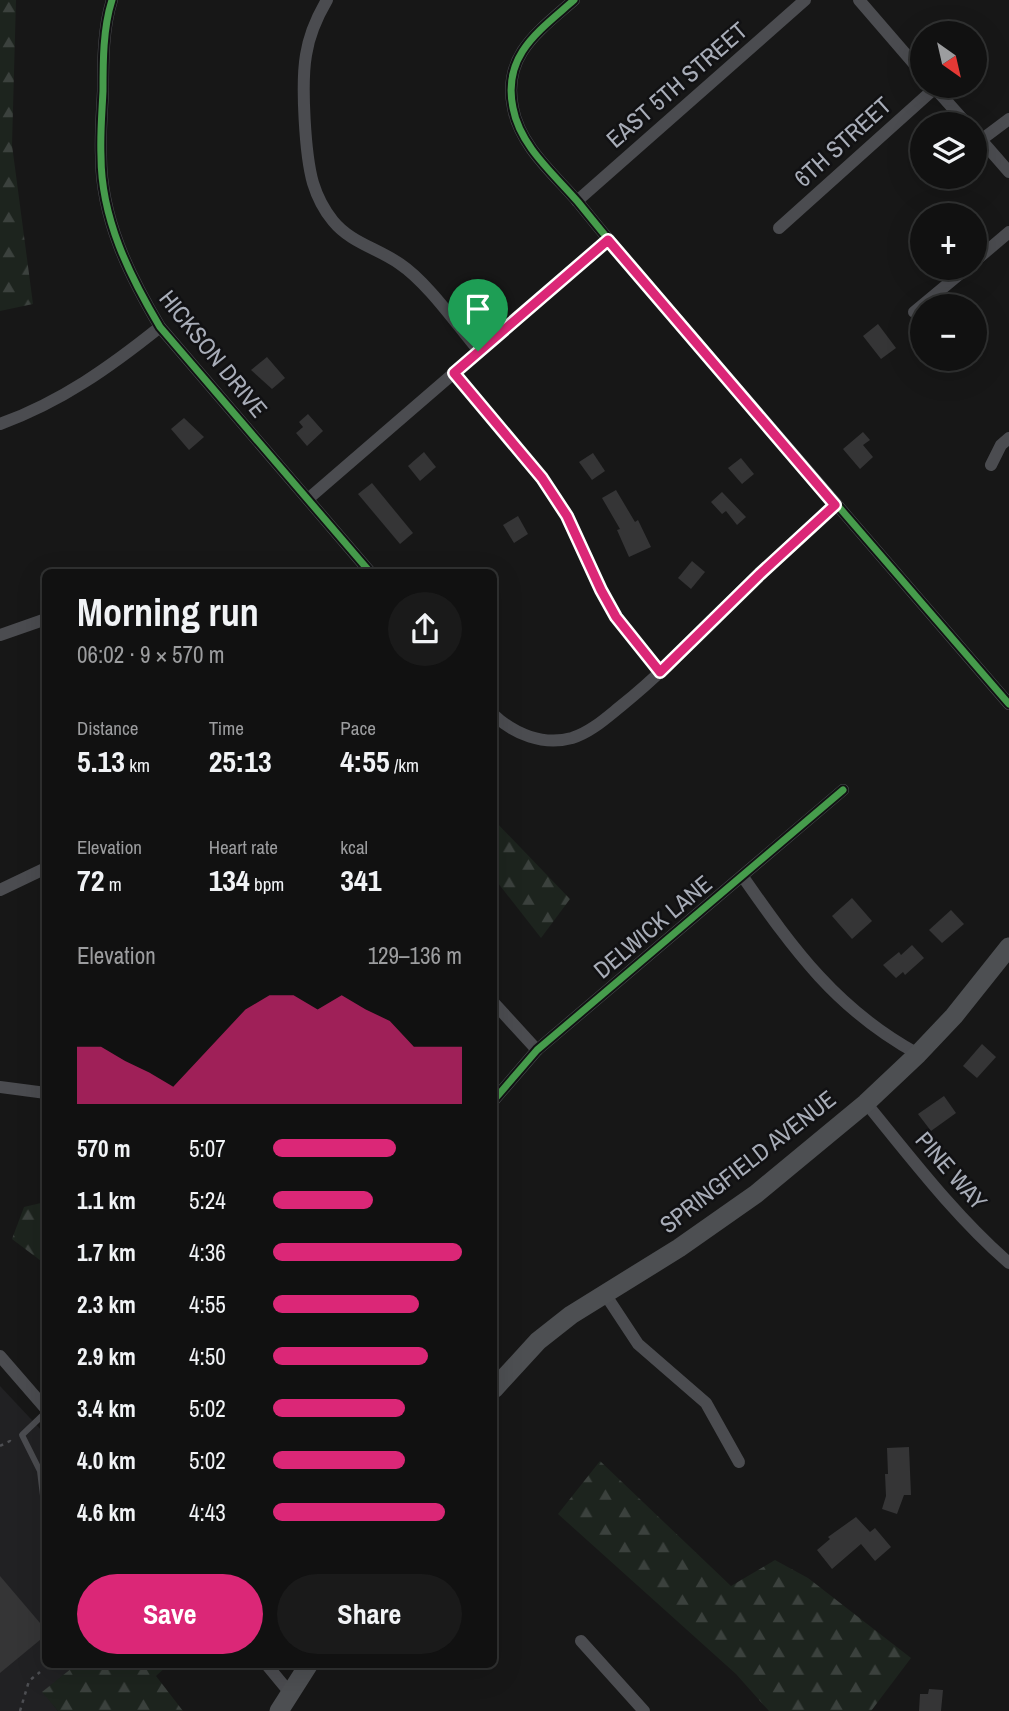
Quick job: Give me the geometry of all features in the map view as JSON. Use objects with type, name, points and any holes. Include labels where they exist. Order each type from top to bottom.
[{"type":"main road","name":"SPRINGFIELD AVENUE","points":[[497,1385],[538,1341],[571,1315],[679,1248],[756,1194],[866,1103],[954,1016],[1009,947]]},
{"type":"main road","points":[[279,1711],[306,1668]]},
{"type":"street","name":"HICKSON DRIVE","points":[[112,0],[103,69],[100,158],[112,226],[124,259],[138,290],[160,327],[367,569]]},
{"type":"street","points":[[327,0],[309,40],[304,73],[311,171],[317,192],[327,212],[349,236],[401,264],[415,276],[478,351]]},
{"type":"street","points":[[574,0],[534,36],[521,51],[513,68],[512,107],[517,123],[538,156],[608,240],[1009,704]]},
{"type":"street","name":"EAST 5TH STREET","points":[[577,201],[805,0]]},
{"type":"street","points":[[859,0],[910,59]]},
{"type":"street","name":"6TH STREET","points":[[779,228],[922,98]]},
{"type":"street","points":[[944,98],[956,112]]},
{"type":"street","points":[[987,132],[1009,119]]},
{"type":"street","points":[[987,147],[1009,172]]},
{"type":"street","points":[[987,251],[1009,232]]},
{"type":"street","points":[[308,499],[608,240]]},
{"type":"street","points":[[936,294],[953,280]]},
{"type":"street","points":[[0,424],[68,394],[160,327]]},
{"type":"street","points":[[454,373],[542,478],[567,516],[616,617],[660,672]]},
{"type":"street","points":[[991,465],[1001,445],[1009,438]]},
{"type":"street","points":[[497,718],[519,734],[546,740],[572,738],[596,726],[660,672],[835,505]]},
{"type":"street","points":[[0,635],[42,620]]},
{"type":"street","name":"DELWICK LANE","points":[[497,1097],[537,1050],[843,790]]},
{"type":"street","points":[[0,890],[42,870]]},
{"type":"street","points":[[743,877],[798,954],[845,1004],[897,1043],[918,1054]]},
{"type":"street","points":[[497,1006],[537,1050]]},
{"type":"street","points":[[0,1087],[42,1092]]},
{"type":"street","name":"PINE WAY","points":[[866,1103],[933,1185],[1009,1263]]},
{"type":"street","points":[[605,1294],[638,1344],[706,1403],[739,1462]]},
{"type":"street","points":[[0,1356],[42,1405]]},
{"type":"street","points":[[580,1641],[644,1711]]},
{"type":"street","points":[[269,1668],[290,1693]]},
{"type":"lane","points":[[42,1414],[22,1435],[40,1471],[42,1488]]},
{"type":"path","points":[[0,1446],[10,1441],[13,1444]]},
{"type":"path","points":[[20,1711],[29,1681],[48,1668]]},
{"type":"shaded area","points":[[0,1386],[42,1431],[42,1668],[72,1668],[43,1692],[58,1711],[0,1711]]},
{"type":"green space","points":[[0,0],[16,0],[12,145],[33,304],[0,311]]},
{"type":"green space","points":[[497,823],[570,899],[541,938],[497,882]]},
{"type":"green space","points":[[42,1203],[42,1262],[12,1239],[24,1207]]},
{"type":"green space","points":[[600,1461],[731,1586],[775,1560],[808,1578],[911,1658],[871,1711],[769,1711],[736,1674],[558,1514]]},
{"type":"green space","points":[[72,1668],[165,1668],[156,1676],[183,1711],[58,1711],[42,1692]]},
{"type":"building","points":[[878,324],[896,348],[881,359],[863,336]]},
{"type":"building","points":[[267,357],[285,378],[272,389],[251,370]]},
{"type":"building","points":[[308,414],[323,431],[307,446],[296,433],[303,427],[299,422]]},
{"type":"building","points":[[184,418],[204,437],[189,450],[171,429]]},
{"type":"building","points":[[863,432],[870,440],[863,445],[873,457],[860,469],[843,449]]},
{"type":"building","points":[[424,452],[436,467],[420,481],[408,466]]},
{"type":"building","points":[[593,453],[605,471],[592,480],[579,462]]},
{"type":"building","points":[[741,458],[754,474],[742,484],[728,468]]},
{"type":"building","points":[[372,483],[413,533],[400,544],[358,494]]},
{"type":"building","points":[[616,490],[635,522],[638,520],[651,547],[629,557],[617,530],[620,529],[602,498]]},
{"type":"building","points":[[722,492],[746,517],[737,525],[726,511],[722,514],[711,502]]},
{"type":"building","points":[[518,516],[528,534],[514,543],[503,525]]},
{"type":"building","points":[[692,561],[705,572],[691,589],[678,578]]},
{"type":"building","points":[[852,898],[872,921],[852,939],[832,916]]},
{"type":"building","points":[[951,910],[964,924],[942,943],[929,930]]},
{"type":"building","points":[[912,945],[924,958],[905,975],[903,972],[896,978],[883,965]]},
{"type":"building","points":[[982,1044],[996,1057],[977,1078],[963,1066]]},
{"type":"building","points":[[944,1096],[956,1113],[931,1131],[918,1114]]},
{"type":"building","points":[[909,1447],[911,1495],[904,1495],[897,1514],[882,1509],[886,1496],[885,1474],[888,1474],[887,1448]]},
{"type":"building","points":[[856,1517],[870,1532],[875,1528],[891,1547],[875,1561],[861,1544],[832,1569],[817,1550],[830,1539],[828,1537]]},
{"type":"building","points":[[0,1576],[42,1625],[42,1638],[0,1673]]},
{"type":"building","points":[[929,1689],[943,1690],[941,1711],[919,1711],[920,1694],[928,1694]]},
{"type":"cycle path","points":[[112,0],[103,57],[102,179],[111,224],[128,266],[160,327],[367,569]]},
{"type":"cycle path","points":[[574,0],[536,34],[518,59],[513,73],[513,108],[530,147],[1009,704]]},
{"type":"cycle path","points":[[497,1097],[537,1050],[843,790]]},
{"type":"route","points":[[608,240],[835,505],[660,672],[616,617],[567,516],[542,478],[454,373],[478,351],[608,240]]}]
